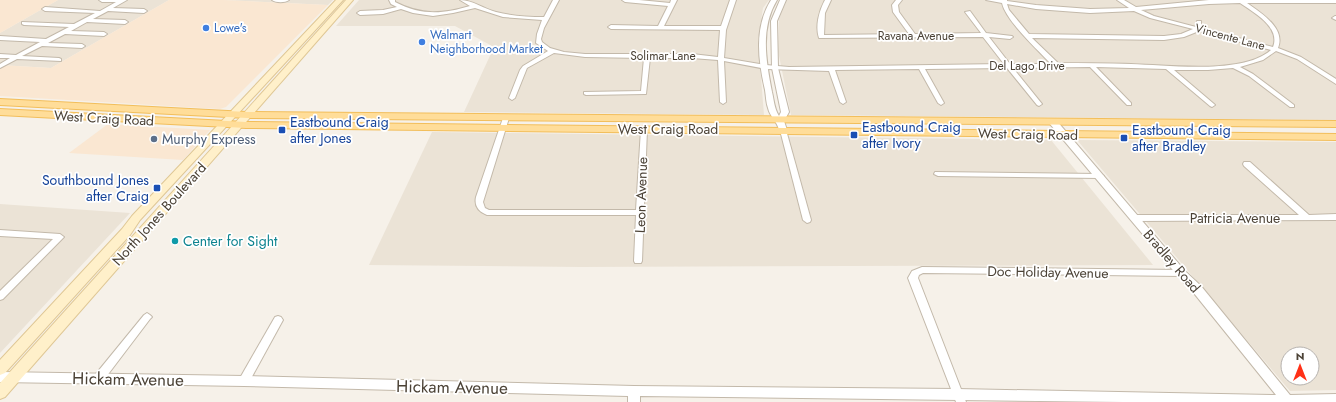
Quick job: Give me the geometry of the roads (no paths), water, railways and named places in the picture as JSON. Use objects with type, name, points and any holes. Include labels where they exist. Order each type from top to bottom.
[{"type":"main road","name":"North Jones Boulevard","points":[[0,369],[126,232],[136,218],[222,125],[310,34],[340,0]]},
{"type":"main road","name":"North Jones Boulevard","points":[[0,393],[7,377],[163,210],[350,0]]},
{"type":"main road","points":[[310,34],[320,34]]},
{"type":"main road","name":"West Craig Road","points":[[0,105],[56,109],[76,106],[232,115],[506,118],[1062,134],[1336,137]]},
{"type":"main road","name":"West Craig Road","points":[[0,105],[222,125],[644,129],[782,125],[1053,122],[1336,124]]},
{"type":"main road","points":[[443,128],[448,117]]},
{"type":"main road","points":[[163,210],[158,207],[178,182],[184,166]]},
{"type":"main road","points":[[126,232],[147,216],[163,210]]},
{"type":"street","points":[[102,0],[123,1]]},
{"type":"street","points":[[275,0],[286,0]]},
{"type":"street","points":[[392,0],[401,8],[416,13],[440,14],[456,12],[475,6]]},
{"type":"street","points":[[463,0],[489,13],[512,18],[546,19]]},
{"type":"street","points":[[512,98],[522,71],[525,67],[551,52],[541,46],[538,42],[546,19],[556,0]]},
{"type":"street","points":[[625,0],[672,2],[660,28]]},
{"type":"street","points":[[723,102],[720,59],[724,28],[733,0]]},
{"type":"street","points":[[774,0],[768,8],[764,18],[763,66],[773,112],[782,125],[807,220]]},
{"type":"street","points":[[782,125],[785,112],[775,68],[774,21],[783,0]]},
{"type":"street","name":"Ravana Avenue","points":[[828,0],[824,6],[820,20],[821,37],[986,35],[1010,37]]},
{"type":"street","points":[[899,0],[895,5],[896,12],[913,36]]},
{"type":"street","points":[[989,0],[1053,8],[1090,10],[1135,9],[1238,0],[1336,1]]},
{"type":"street","name":"Vincente Lane","points":[[1120,0],[1135,9],[1152,16],[1275,49],[1299,58],[1336,82]]},
{"type":"street","points":[[1179,0],[1185,4]]},
{"type":"street","points":[[1238,0],[1266,19],[1275,30],[1278,38],[1275,49]]},
{"type":"street","points":[[0,66],[123,1]]},
{"type":"street","points":[[1004,1],[1006,10],[1027,36],[1057,66]]},
{"type":"street","points":[[360,13],[383,12],[401,8]]},
{"type":"street","points":[[45,9],[144,11]]},
{"type":"street","points":[[968,12],[1040,104]]},
{"type":"street","points":[[86,20],[125,22]]},
{"type":"street","points":[[1027,36],[1164,38],[1191,33],[1198,29],[1199,22]]},
{"type":"street","points":[[24,23],[76,26]]},
{"type":"street","points":[[611,27],[724,28]]},
{"type":"street","points":[[64,32],[104,34]]},
{"type":"street","points":[[0,38],[48,41]]},
{"type":"street","points":[[41,44],[82,46]]},
{"type":"street","name":"Del Lago Drive","points":[[775,68],[1091,65],[1206,68],[1234,66],[1260,59],[1275,49]]},
{"type":"street","name":"Solimar Lane","points":[[551,52],[568,54],[692,56],[775,68]]},
{"type":"street","points":[[0,56],[59,60]]},
{"type":"street","points":[[586,92],[644,93],[647,56]]},
{"type":"street","points":[[1091,65],[1129,104]]},
{"type":"street","points":[[1234,66],[1251,75],[1292,106]]},
{"type":"street","points":[[920,67],[941,103]]},
{"type":"street","points":[[1168,67],[1212,105]]},
{"type":"street","points":[[831,68],[843,102]]},
{"type":"street","points":[[506,118],[480,197],[479,202],[482,209],[487,212],[640,213]]},
{"type":"street","name":"Bradley Road","points":[[1053,122],[1181,273],[1197,289],[1288,401]]},
{"type":"street","name":"Leon Avenue","points":[[638,261],[644,129]]},
{"type":"street","points":[[1246,164],[1307,217]]},
{"type":"street","points":[[938,174],[1100,176]]},
{"type":"street","name":"Patricia Avenue","points":[[1134,218],[1336,217]]},
{"type":"street","points":[[0,233],[60,237],[0,298]]},
{"type":"street","name":"Doc Holiday Avenue","points":[[959,398],[913,278],[915,272],[922,270],[1181,273]]},
{"type":"street","points":[[99,378],[147,317]]},
{"type":"street","points":[[244,381],[278,320]]},
{"type":"street","name":"Hickam Avenue","points":[[7,377],[244,381],[634,397],[1288,401],[1336,399]]},
{"type":"place","name":"Lowe's","points":[[206,28]]},
{"type":"place","name":"Walmart Neighborhood Market","points":[[422,42]]},
{"type":"place","name":"Eastbound Craig after Jones","points":[[282,130]]},
{"type":"place","name":"Eastbound Craig after Ivory","points":[[854,135]]},
{"type":"place","name":"Eastbound Craig after Bradley","points":[[1124,138]]},
{"type":"place","name":"Murphy Express","points":[[154,139]]},
{"type":"place","name":"Southbound Jones after Craig","points":[[157,188]]},
{"type":"place","name":"Center for Sight","points":[[175,241]]}]
